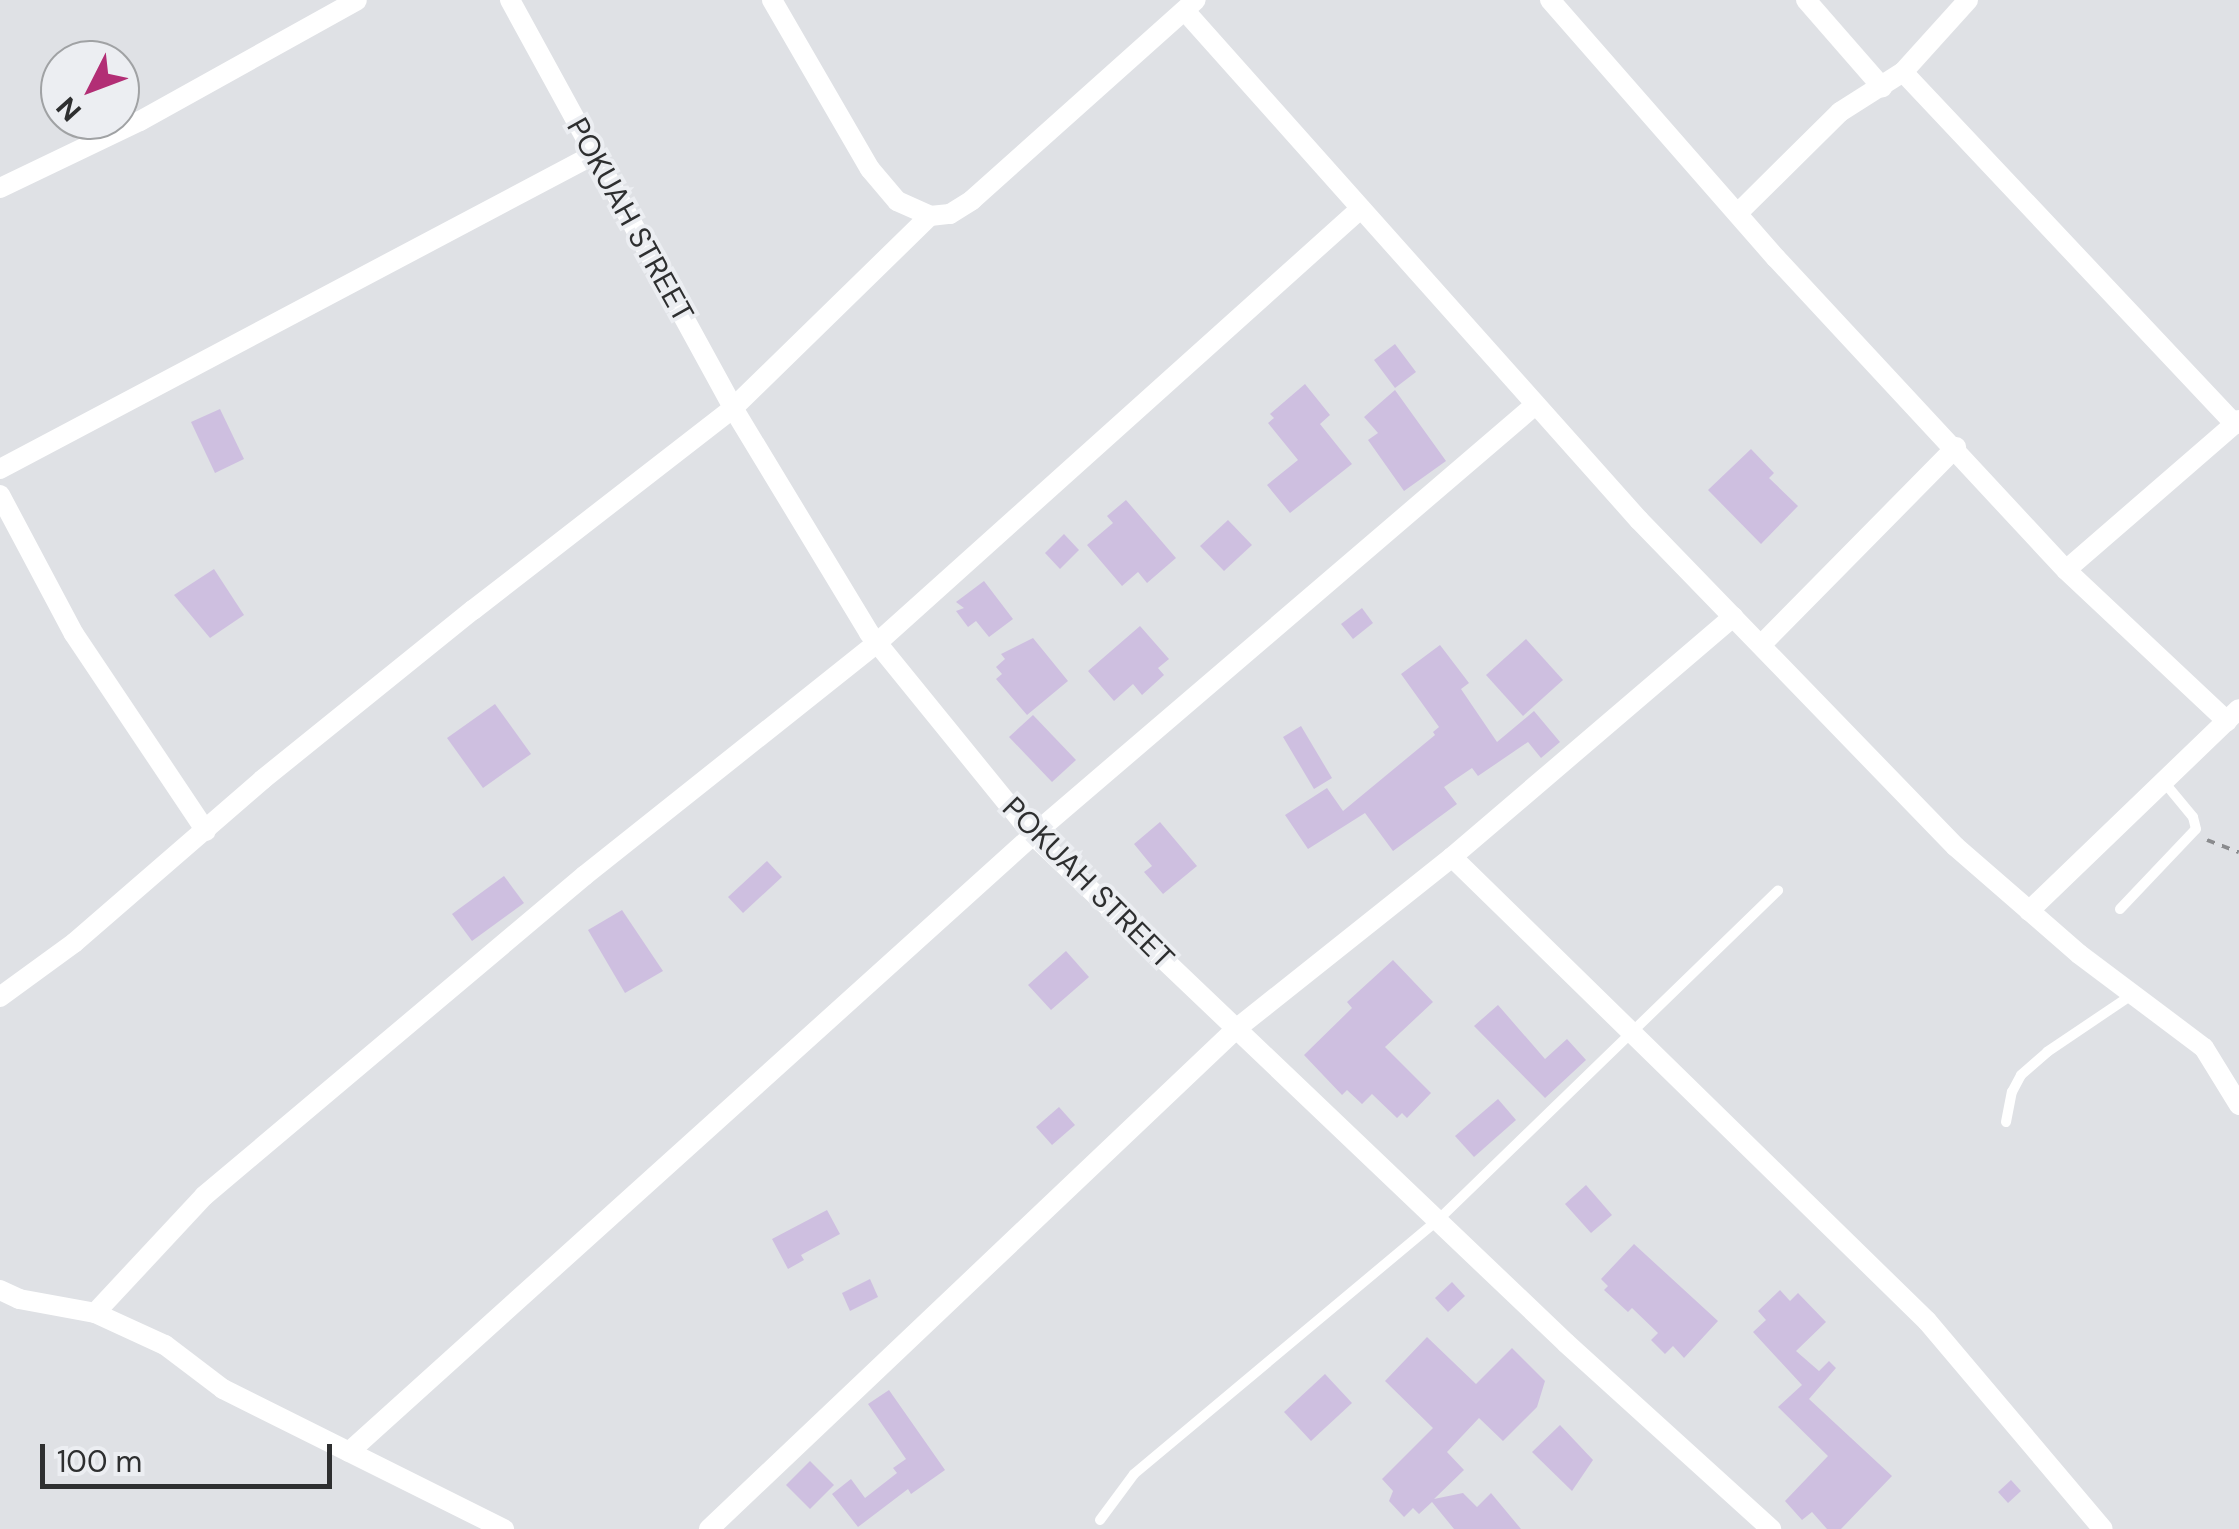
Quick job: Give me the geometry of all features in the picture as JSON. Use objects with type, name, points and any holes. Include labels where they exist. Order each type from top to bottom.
[{"type":"street","points":[[0,188],[140,121],[358,0]]},
{"type":"street","name":"POKUAH STREET","points":[[510,0],[733,408],[877,643],[1034,835],[1437,1221],[1771,1529]]},
{"type":"street","points":[[772,0],[870,170],[897,201],[930,216],[950,214],[972,200],[1190,6],[1359,210],[1733,617],[1956,846],[2029,911],[2204,1048],[2239,1105]]},
{"type":"street","points":[[1550,0],[1776,258],[2066,570],[2233,715],[2029,911]]},
{"type":"street","points":[[1806,0],[1882,87]]},
{"type":"street","points":[[1739,212],[1840,112],[1903,72],[1968,0]]},
{"type":"street","points":[[1903,72],[2237,422],[2066,570]]},
{"type":"street","points":[[0,469],[594,154]]},
{"type":"street","points":[[95,1313],[204,1196],[584,876],[877,643],[1359,210]]},
{"type":"street","points":[[0,997],[74,942],[262,780],[473,610],[733,408],[930,216]]},
{"type":"street","points":[[349,1452],[1034,835],[1535,405]]},
{"type":"street","points":[[1761,645],[1956,448]]},
{"type":"street","points":[[0,495],[74,634],[206,832]]},
{"type":"street","points":[[709,1529],[1236,1029],[1452,857],[1733,617]]},
{"type":"street","points":[[1452,857],[1927,1321],[2102,1529]]},
{"type":"street","points":[[0,1290],[19,1299],[95,1313],[165,1345],[223,1389],[504,1529]]},
{"type":"lane","points":[[2120,909],[2196,829],[2193,817],[2164,781]]},
{"type":"lane","points":[[1100,1520],[1134,1474],[1437,1221],[1778,890]]},
{"type":"lane","points":[[2006,1122],[2012,1092],[2021,1075],[2047,1052],[2134,994]]},
{"type":"path","points":[[2196,829],[2212,845],[2239,852]]},
{"type":"building","points":[[1395,344],[1416,372],[1395,388],[1374,360]]},
{"type":"building","points":[[1305,384],[1330,415],[1320,424],[1352,464],[1290,513],[1267,485],[1298,460],[1268,423],[1274,418],[1270,414]]},
{"type":"building","points":[[1395,390],[1446,461],[1404,491],[1368,440],[1378,433],[1364,417]]},
{"type":"building","points":[[220,409],[244,459],[215,473],[191,422]]},
{"type":"building","points":[[1751,449],[1774,473],[1769,478],[1798,506],[1761,544],[1708,490]]},
{"type":"building","points":[[1126,500],[1176,558],[1147,583],[1138,572],[1122,586],[1087,545],[1113,523],[1107,516]]},
{"type":"building","points":[[1228,520],[1252,545],[1224,571],[1200,546]]},
{"type":"building","points":[[1064,534],[1079,550],[1060,569],[1045,553]]},
{"type":"building","points":[[214,569],[244,615],[210,638],[174,595]]},
{"type":"building","points":[[984,581],[1013,619],[989,637],[976,621],[968,627],[956,611],[964,608],[956,602]]},
{"type":"building","points":[[1362,608],[1373,623],[1353,639],[1341,624]]},
{"type":"building","points":[[1140,626],[1169,659],[1158,668],[1164,675],[1142,695],[1133,684],[1114,701],[1088,671]]},
{"type":"building","points":[[1033,638],[1068,681],[1027,715],[996,679],[1002,674],[996,667],[1005,659],[1001,654]]},
{"type":"building","points":[[1526,639],[1563,680],[1523,716],[1486,675]]},
{"type":"building","points":[[1440,645],[1469,683],[1461,689],[1497,742],[1534,711],[1560,742],[1541,758],[1528,742],[1478,776],[1472,768],[1444,787],[1457,804],[1393,851],[1365,813],[1308,849],[1285,815],[1327,788],[1343,811],[1435,735],[1433,732],[1439,727],[1401,674]]},
{"type":"building","points":[[495,704],[531,754],[483,788],[447,738]]},
{"type":"building","points":[[1033,715],[1076,760],[1052,782],[1009,737]]},
{"type":"building","points":[[1301,726],[1332,778],[1314,789],[1283,737]]},
{"type":"building","points":[[1160,822],[1197,866],[1163,894],[1144,872],[1152,866],[1134,844]]},
{"type":"building","points":[[767,861],[782,877],[743,913],[728,897]]},
{"type":"building","points":[[504,876],[524,903],[472,941],[452,914]]},
{"type":"building","points":[[622,910],[663,971],[625,993],[588,930]]},
{"type":"building","points":[[1066,951],[1089,977],[1051,1010],[1028,985]]},
{"type":"building","points":[[1393,960],[1433,1002],[1385,1047],[1431,1093],[1407,1118],[1402,1113],[1397,1118],[1372,1094],[1362,1104],[1347,1090],[1342,1095],[1304,1055],[1352,1008],[1347,1002]]},
{"type":"building","points":[[1498,1005],[1545,1059],[1567,1039],[1586,1060],[1545,1098],[1474,1026]]},
{"type":"building","points":[[1498,1099],[1516,1120],[1474,1157],[1455,1136]]},
{"type":"building","points":[[1059,1107],[1075,1125],[1052,1145],[1036,1127]]},
{"type":"building","points":[[1586,1185],[1612,1215],[1591,1233],[1565,1204]]},
{"type":"building","points":[[827,1210],[840,1234],[801,1255],[804,1260],[788,1269],[772,1239]]},
{"type":"building","points":[[1634,1244],[1718,1321],[1684,1358],[1673,1346],[1665,1354],[1651,1340],[1658,1333],[1632,1308],[1628,1312],[1604,1290],[1608,1286],[1601,1279]]},
{"type":"building","points":[[870,1279],[878,1297],[850,1311],[842,1293]]},
{"type":"building","points":[[1452,1282],[1465,1296],[1448,1312],[1435,1298]]},
{"type":"building","points":[[1780,1290],[1790,1301],[1798,1293],[1826,1322],[1796,1351],[1819,1371],[1829,1361],[1836,1368],[1809,1399],[1892,1476],[1841,1529],[1827,1529],[1812,1512],[1802,1520],[1785,1501],[1828,1456],[1778,1407],[1802,1385],[1753,1332],[1766,1320],[1758,1311]]},
{"type":"building","points":[[1427,1337],[1476,1384],[1512,1348],[1545,1381],[1537,1407],[1503,1441],[1479,1418],[1447,1452],[1464,1470],[1434,1499],[1463,1493],[1477,1507],[1491,1493],[1521,1529],[1454,1529],[1432,1502],[1419,1514],[1413,1508],[1404,1517],[1389,1501],[1393,1491],[1382,1479],[1433,1428],[1385,1381]]},
{"type":"building","points":[[1325,1374],[1352,1403],[1311,1441],[1284,1412]]},
{"type":"building","points":[[889,1390],[945,1470],[911,1494],[908,1489],[858,1527],[832,1494],[851,1479],[865,1498],[897,1473],[893,1468],[906,1459],[868,1404]]},
{"type":"building","points":[[1560,1425],[1593,1460],[1572,1491],[1532,1452]]},
{"type":"building","points":[[810,1461],[834,1485],[810,1509],[786,1485]]},
{"type":"building","points":[[2011,1480],[2021,1491],[2008,1503],[1998,1492]]}]
